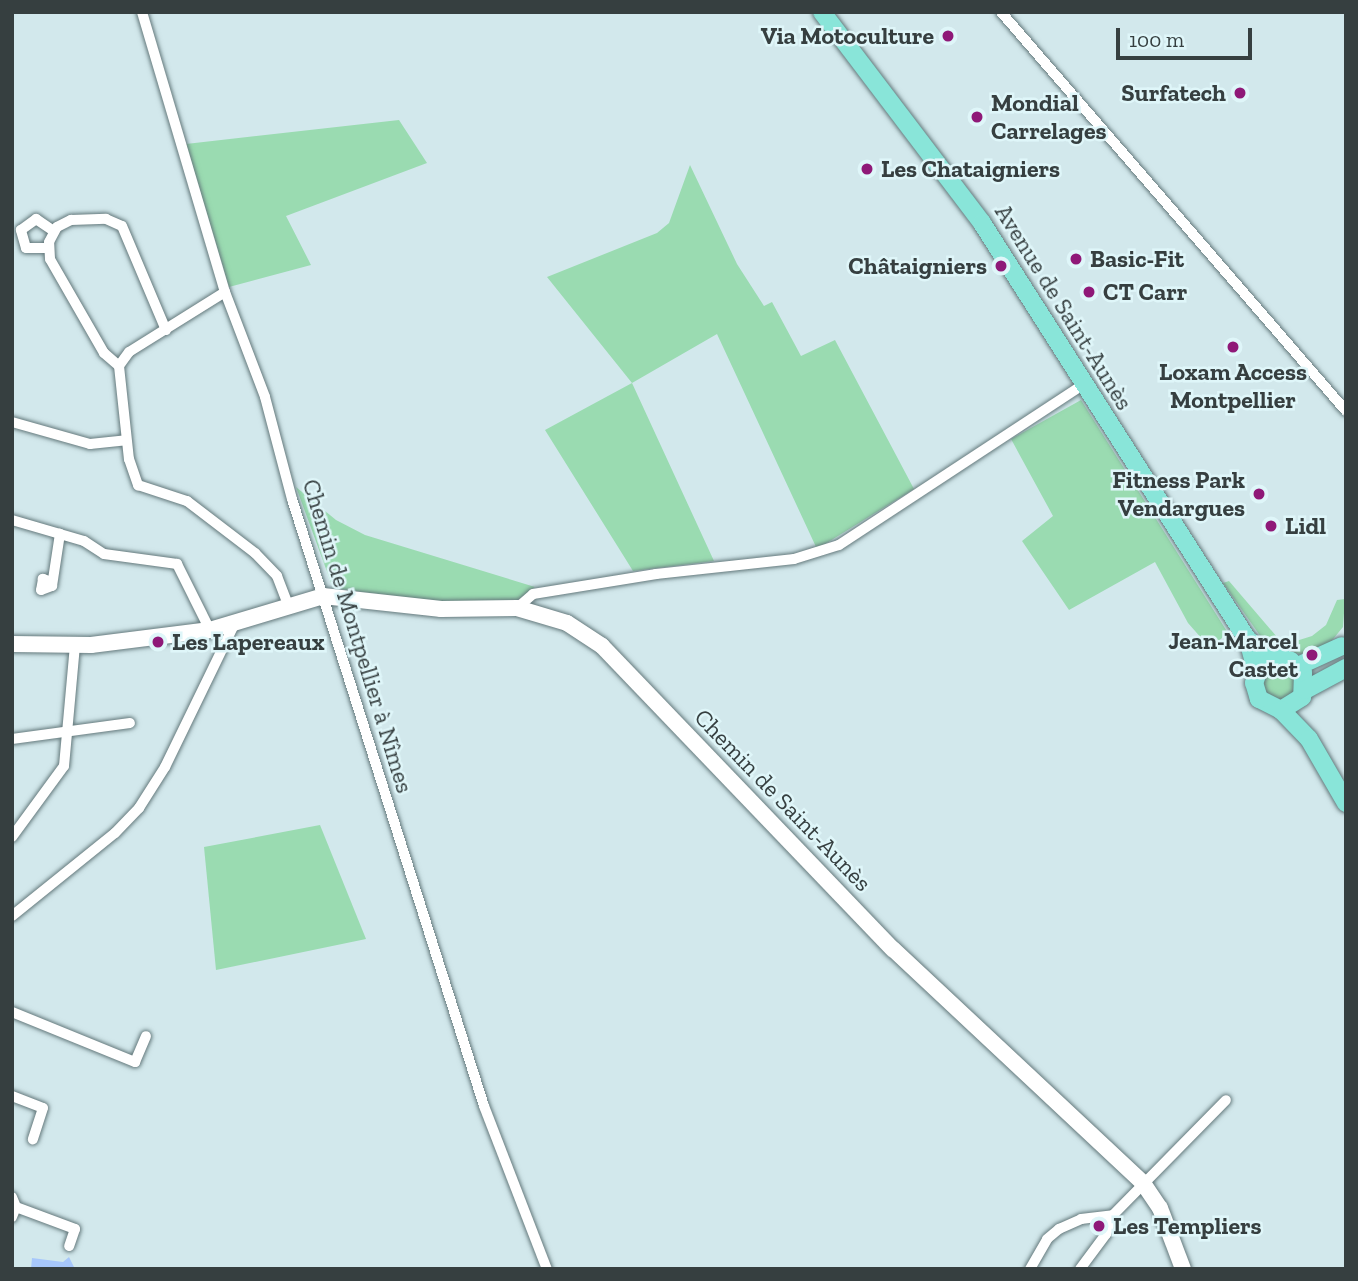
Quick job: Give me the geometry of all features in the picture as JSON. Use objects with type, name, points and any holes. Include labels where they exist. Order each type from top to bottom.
[{"type":"main road","name":"Avenue de Saint-Aunès","points":[[822,12],[966,199],[1248,640],[1257,673]]},
{"type":"main road","name":"Avenue de Saint-Aunès","points":[[1248,640],[1291,662]]},
{"type":"main road","points":[[1344,647],[1291,662],[1267,662],[1257,673],[1254,683],[1259,699],[1281,710],[1309,738],[1346,803]]},
{"type":"main road","points":[[1291,662],[1304,693],[1309,738]]},
{"type":"main road","points":[[1281,710],[1346,668]]},
{"type":"street","name":"Chemin de Montpellier à Nîmes","points":[[142,12],[225,292],[265,397],[323,596],[484,1106],[547,1269]]},
{"type":"street","points":[[1001,12],[1346,411]]},
{"type":"street","points":[[48,248],[26,248],[21,230],[36,219],[54,231]]},
{"type":"street","points":[[119,366],[104,354],[48,248],[54,231],[71,220],[106,219],[122,226],[166,330]]},
{"type":"street","points":[[225,292],[129,352],[119,366],[126,440],[138,485],[187,501],[215,519],[277,576],[289,607]]},
{"type":"street","points":[[517,608],[533,594],[656,574],[794,559],[839,545],[1084,384]]},
{"type":"street","points":[[12,422],[90,444],[126,440]]},
{"type":"street","points":[[12,520],[84,541],[104,554],[183,568],[210,630]]},
{"type":"street","points":[[51,582],[60,534]]},
{"type":"street","points":[[12,644],[75,645],[210,630],[234,625],[323,596]]},
{"type":"street","name":"Chemin de Saint-Aunès","points":[[323,596],[441,609],[517,608],[567,623],[602,646],[893,949],[1143,1183],[1160,1208],[1183,1269]]},
{"type":"street","points":[[12,916],[116,833],[139,808],[165,766],[234,625]]},
{"type":"street","points":[[12,837],[62,771],[75,645]]},
{"type":"street","points":[[12,739],[130,723]]},
{"type":"street","points":[[12,1012],[135,1062],[146,1036]]},
{"type":"street","points":[[12,1096],[39,1103],[43,1108],[33,1139]]},
{"type":"street","points":[[1080,1269],[1095,1252],[1113,1215],[1226,1100]]},
{"type":"street","points":[[14,1207],[75,1229],[69,1246]]},
{"type":"street","points":[[1030,1269],[1047,1240],[1059,1229],[1082,1219],[1113,1215]]},
{"type":"green space","points":[[399,120],[427,163],[286,216],[311,265],[229,287],[186,144]]},
{"type":"green space","points":[[690,165],[737,264],[764,306],[772,302],[801,356],[835,340],[914,489],[817,549],[717,334],[632,383],[547,277],[657,233],[669,223]]},
{"type":"green space","points":[[632,383],[714,561],[633,571],[545,430]]},
{"type":"green space","points":[[1081,400],[1228,633],[1210,648],[1188,623],[1155,562],[1069,610],[1022,541],[1053,516],[1011,439]]},
{"type":"green space","points":[[296,487],[336,520],[365,535],[535,587],[515,602],[444,603],[333,588]]},
{"type":"green space","points":[[1229,581],[1277,637],[1296,641],[1312,636],[1326,625],[1337,600],[1345,599],[1343,627],[1329,644],[1305,655],[1268,647],[1223,583]]},
{"type":"green space","points":[[1280,668],[1292,673],[1297,685],[1292,697],[1280,702],[1268,697],[1263,685],[1268,673]]},
{"type":"green space","points":[[320,825],[366,939],[216,970],[204,847]]},
{"type":"water","points":[[69,1257],[75,1269],[31,1269],[32,1258],[63,1262]]},
{"type":"place","name":"Via Motoculture","points":[[948,36]]},
{"type":"place","name":"Surfatech","points":[[1240,93]]},
{"type":"place","name":"Mondial Carrelages","points":[[977,117]]},
{"type":"place","name":"Les Chataigniers","points":[[867,169]]},
{"type":"place","name":"Basic-Fit","points":[[1076,259]]},
{"type":"place","name":"Châtaigniers","points":[[1001,266]]},
{"type":"place","name":"CT Carr","points":[[1089,292]]},
{"type":"place","name":"Loxam Access Montpellier","points":[[1233,347]]},
{"type":"place","name":"Fitness Park Vendargues","points":[[1259,494]]},
{"type":"place","name":"Lidl","points":[[1271,526]]},
{"type":"place","name":"Les Lapereaux","points":[[158,642]]},
{"type":"place","name":"Jean-Marcel Castet","points":[[1312,655]]},
{"type":"place","name":"Les Templiers","points":[[1099,1226]]}]
